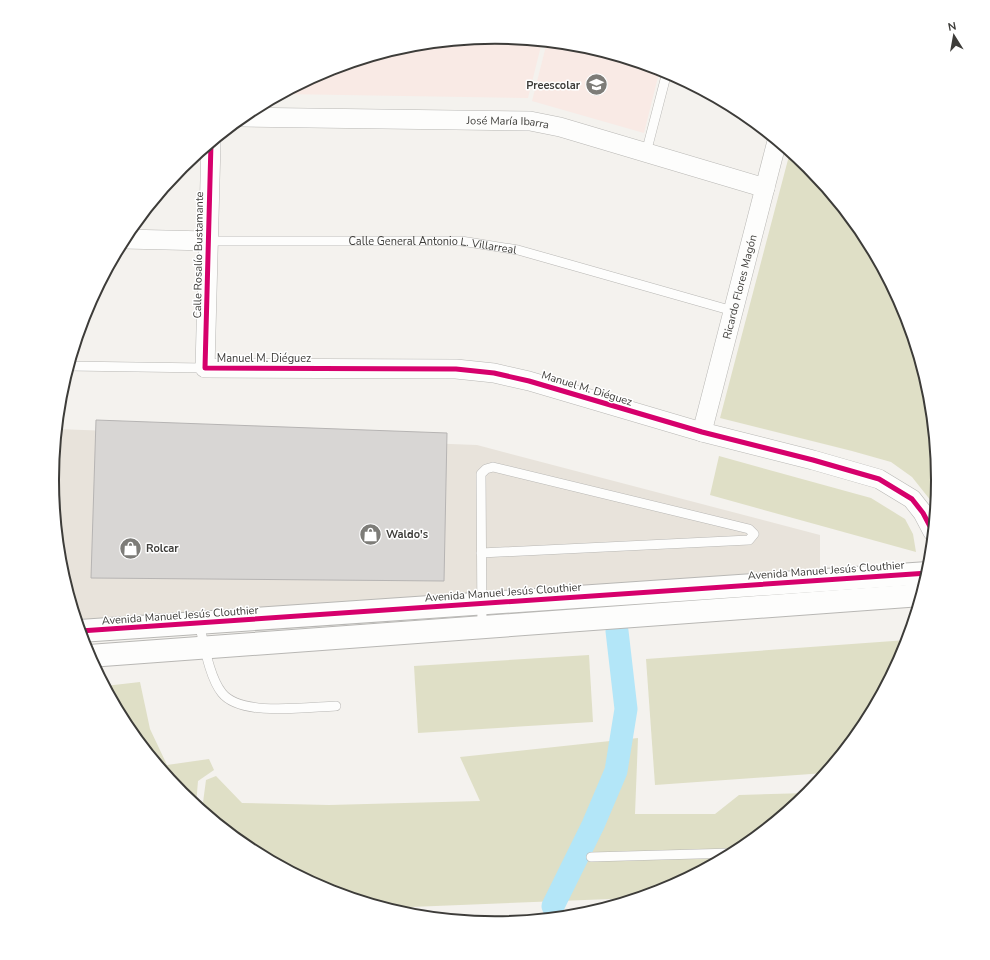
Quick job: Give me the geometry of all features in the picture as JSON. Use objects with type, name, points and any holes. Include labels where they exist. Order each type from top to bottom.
[{"type":"street","name":"José María Ibarra","points":[[253,117],[530,122],[560,127],[765,188]]},
{"type":"street","name":"Ricardo Flores Magón","points":[[702,432],[776,147]]},
{"type":"street","name":"Calle Rosalío Bustamante","points":[[205,368],[211,150]]},
{"type":"street","name":"Calle General Antonio L. Villarreal","points":[[131,239],[208,241]]},
{"type":"street","name":"Manuel M. Diéguez","points":[[205,368],[456,369],[494,373],[529,381],[702,432],[813,460],[879,479],[912,499],[923,513],[928,523]]},
{"type":"street","name":"Avenida Manuel Jesús Clouthier","points":[[86,631],[921,573]]},
{"type":"street","points":[[96,656],[205,649],[915,595]]},
{"type":"street","points":[[101,666],[143,653]]},
{"type":"lane","points":[[646,152],[665,79]]},
{"type":"lane","name":"Calle General Antonio L. Villarreal","points":[[208,241],[461,241],[518,250],[733,311]]},
{"type":"lane","name":"Manuel M. Diéguez","points":[[74,366],[205,368]]},
{"type":"lane","points":[[481,553],[749,540],[754,534],[749,529],[493,467],[486,469],[481,474],[481,553],[481,604],[482,627]]},
{"type":"lane","points":[[199,624],[216,684],[229,700],[240,705],[262,708],[336,706]]},
{"type":"lane","points":[[591,857],[720,853]]},
{"type":"shaded area","points":[[495,44],[541,47],[528,98],[292,94],[328,77],[355,67],[410,52],[466,45]]},
{"type":"shaded area","name":"Preescolar","points":[[546,47],[580,52],[608,59],[658,76],[644,133],[532,101]]},
{"type":"shaded area","points":[[62,429],[477,445],[820,535],[820,568],[298,608],[82,620],[67,565],[60,509],[59,480]]},
{"type":"green space","points":[[788,158],[823,193],[858,238],[873,262],[898,313],[908,340],[923,395],[930,451],[930,500],[912,477],[891,462],[720,418]]},
{"type":"green space","points":[[719,456],[871,498],[905,519],[913,534],[916,552],[710,495]]},
{"type":"green space","points":[[900,640],[873,698],[858,722],[817,774],[655,785],[646,659]]},
{"type":"green space","points":[[589,655],[593,722],[418,733],[414,666]]},
{"type":"green space","points":[[140,682],[150,729],[167,765],[209,759],[214,770],[198,781],[197,797],[167,767],[149,745],[132,722],[110,685]]},
{"type":"green space","points":[[638,738],[635,814],[715,814],[739,795],[797,793],[760,826],[713,858],[662,883],[615,899],[407,907],[355,893],[302,871],[253,843],[203,803],[206,780],[216,776],[242,803],[329,805],[480,801],[460,757]]},
{"type":"building","points":[[96,420],[447,433],[444,581],[91,578]]},
{"type":"waterway","points":[[553,906],[593,825],[616,771],[626,709],[617,631]]},
{"type":"cycle path","points":[[211,150],[205,368],[456,369],[494,373],[529,381],[702,432],[813,460],[879,479],[912,499],[923,513],[928,523]]},
{"type":"cycle path","points":[[86,631],[921,573]]},
{"type":"place","name":"Preescolar","points":[[596,85]]},
{"type":"place","name":"Waldo's","points":[[371,534]]},
{"type":"place","name":"Rolcar","points":[[131,548]]}]
